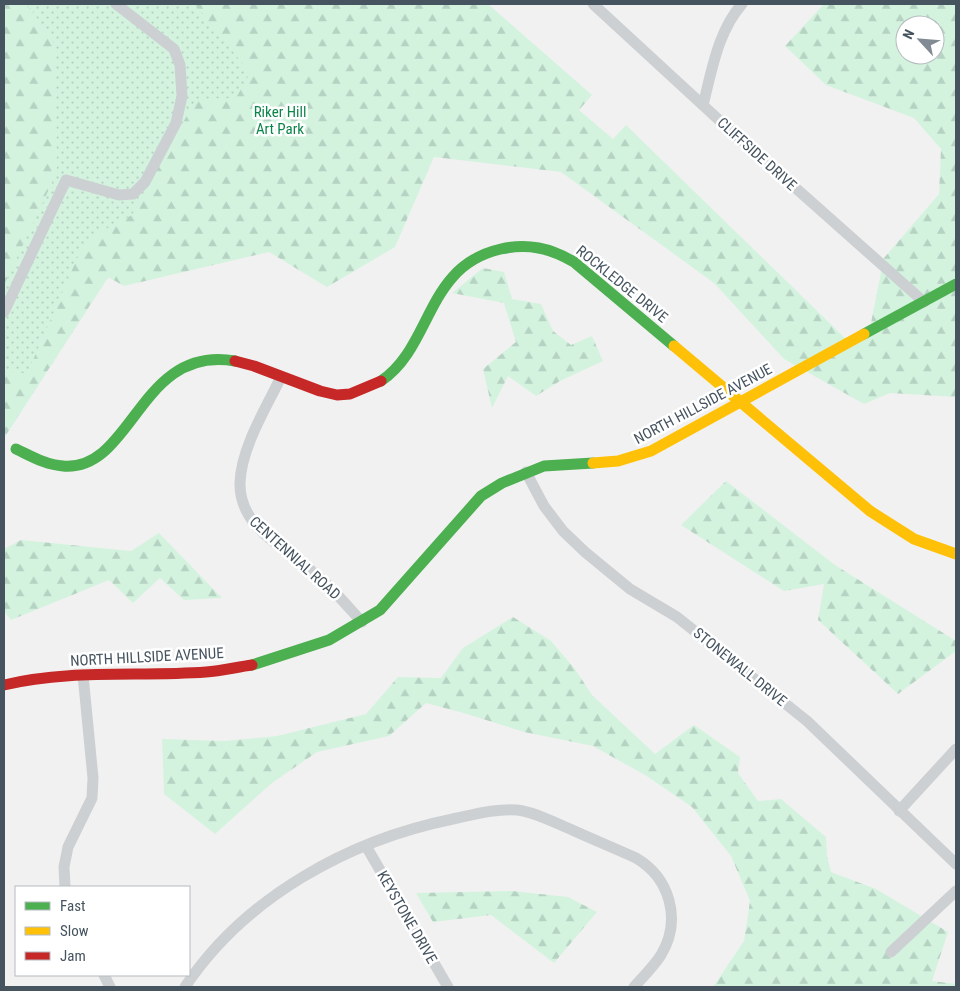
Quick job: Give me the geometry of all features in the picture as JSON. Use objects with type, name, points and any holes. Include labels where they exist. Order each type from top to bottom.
[{"type":"street","points":[[4,312],[66,180],[119,196],[133,194],[145,182],[176,123],[182,96],[180,65],[174,49],[116,4]]},
{"type":"street","name":"CLIFFSIDE DRIVE","points":[[593,4],[924,302]]},
{"type":"street","points":[[703,105],[727,25],[733,14],[742,4]]},
{"type":"street","name":"ROCKLEDGE DRIVE","points":[[16,449],[46,462],[61,466],[90,461],[103,453],[170,375],[196,361],[210,358],[228,359],[326,393],[344,396],[360,390],[384,378],[400,363],[415,340],[442,290],[458,272],[473,260],[490,251],[528,246],[547,249],[573,261],[870,511],[914,539],[956,554]]},
{"type":"street","name":"NORTH HILLSIDE AVENUE","points":[[4,686],[29,679],[83,675],[207,672],[252,665],[329,640],[380,610],[482,496],[502,483],[544,466],[618,461],[651,451],[956,284]]},
{"type":"street","name":"CENTENNIAL ROAD","points":[[281,377],[249,445],[240,482],[241,497],[247,514],[264,534],[319,577],[362,622]]},
{"type":"street","name":"STONEWALL DRIVE","points":[[526,472],[544,506],[564,531],[585,552],[630,589],[677,617],[806,720],[956,864]]},
{"type":"street","points":[[65,886],[64,867],[68,847],[92,798],[93,778],[83,675]]},
{"type":"street","points":[[899,811],[956,749]]},
{"type":"street","points":[[185,987],[212,951],[236,927],[271,899],[303,877],[348,852],[421,826],[482,813],[516,810],[544,818],[636,858],[647,866],[661,881],[670,900],[672,921],[668,942],[661,954],[634,987]]},
{"type":"street","name":"KEYSTONE DRIVE","points":[[366,846],[448,987]]},
{"type":"street","points":[[891,952],[956,891]]},
{"type":"green space","name":"Riker Hill Art Park","points":[[4,4],[440,4],[466,15],[327,287],[166,188],[4,438]]},
{"type":"green space","points":[[4,4],[18,4],[30,8],[55,45],[57,172],[4,285]]},
{"type":"green space","points":[[195,4],[488,4],[592,95],[579,110],[613,139],[626,125],[850,343],[869,333],[884,258],[939,194],[941,149],[914,118],[826,85],[785,46],[824,4],[956,4],[956,397],[890,393],[864,404],[784,359],[714,283],[561,172],[434,157],[395,247],[327,287],[269,252],[124,286],[108,277],[4,438],[4,370],[27,374],[85,240],[132,215],[196,99],[236,98],[250,73]]},
{"type":"green space","points":[[483,268],[504,272],[512,299],[541,304],[553,331],[571,345],[592,336],[603,361],[560,381],[536,396],[508,376],[492,408],[483,369],[516,342],[504,303],[452,293]]},
{"type":"green space","points":[[726,481],[835,565],[956,641],[956,651],[898,694],[818,620],[824,584],[784,591],[681,525]]},
{"type":"green space","points":[[159,533],[222,598],[184,600],[160,578],[133,603],[109,580],[11,620],[4,611],[4,549],[21,540],[131,551]]},
{"type":"green space","points":[[513,617],[551,641],[575,669],[592,695],[655,754],[694,725],[740,757],[738,773],[758,801],[781,799],[826,837],[827,856],[831,872],[876,889],[948,932],[932,981],[956,984],[956,987],[713,987],[744,941],[750,901],[731,856],[692,807],[645,775],[593,746],[524,732],[426,703],[389,736],[317,752],[272,783],[215,834],[164,794],[162,739],[224,741],[277,736],[366,714],[398,677],[441,678],[463,648]]},
{"type":"green space","points":[[512,891],[568,897],[597,912],[554,963],[491,915],[433,922],[416,893]]},
{"type":"traffic: fast","points":[[381,381],[398,366],[411,348],[443,289],[458,272],[476,258],[511,247],[539,248],[556,253],[574,262],[674,346]]},
{"type":"traffic: fast","points":[[864,334],[956,284]]},
{"type":"traffic: fast","points":[[16,449],[51,464],[63,466],[87,463],[106,450],[157,388],[177,371],[203,361],[235,361]]},
{"type":"traffic: fast","points":[[252,665],[329,640],[380,610],[481,496],[502,483],[544,466],[593,463]]},
{"type":"traffic: slow","points":[[593,463],[618,461],[651,451],[864,334]]},
{"type":"traffic: slow","points":[[674,346],[870,511],[914,539],[956,554]]},
{"type":"traffic: jam","points":[[235,361],[254,366],[320,391],[337,395],[350,394],[381,381]]},
{"type":"traffic: jam","points":[[4,685],[54,677],[206,672],[252,665]]}]
